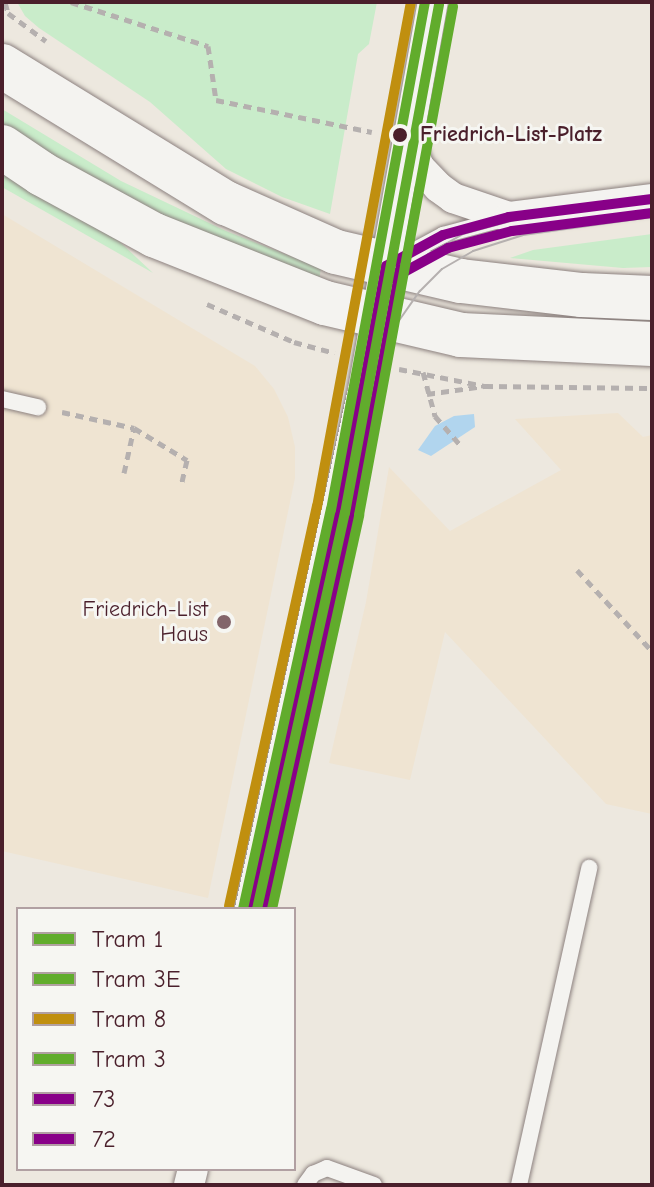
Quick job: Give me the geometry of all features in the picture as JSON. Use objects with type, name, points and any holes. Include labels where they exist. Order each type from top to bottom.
[{"type":"main road","points":[[2,66],[226,203],[307,241],[386,266],[461,281],[582,295],[652,298]]},
{"type":"main road","points":[[2,147],[42,174],[154,235],[295,292],[376,317],[461,335],[652,344]]},
{"type":"street","points":[[250,907],[376,317],[433,2]]},
{"type":"street","points":[[409,143],[419,167],[438,187],[453,198],[509,217],[652,199]]},
{"type":"lane","points":[[386,266],[443,235],[509,217]]},
{"type":"lane","points":[[2,399],[38,407]]},
{"type":"lane","points":[[519,1185],[589,868]]},
{"type":"lane","points":[[305,1185],[313,1174],[327,1168],[374,1185]]},
{"type":"path","points":[[71,2],[208,46],[216,100],[372,132]]},
{"type":"path","points":[[426,366],[422,375],[435,416],[459,444]]},
{"type":"path","points":[[436,378],[485,386]]},
{"type":"path","points":[[427,394],[485,386],[652,388]]},
{"type":"path","points":[[38,407],[134,428],[187,460],[181,486]]},
{"type":"path","points":[[124,473],[134,428]]},
{"type":"path","points":[[577,570],[652,651]]},
{"type":"shaded area","points":[[2,214],[255,366],[274,389],[288,417],[295,447],[295,478],[208,898],[2,851]]},
{"type":"shaded area","points":[[618,413],[643,437],[652,435],[652,814],[606,804],[445,632],[410,780],[329,763],[366,602],[389,467],[450,531],[561,470],[515,419]]},
{"type":"green space","points":[[17,2],[377,2],[369,44],[358,54],[330,214],[282,197],[226,169],[150,102],[39,28],[25,16]]},
{"type":"green space","points":[[2,109],[121,181],[226,231],[321,268],[319,280],[193,234],[52,158],[2,124]]},
{"type":"green space","points":[[2,167],[120,242],[153,273],[2,187]]},
{"type":"green space","points":[[652,234],[652,267],[623,268],[510,258],[533,250]]},
{"type":"water","points":[[474,414],[475,427],[431,456],[418,450],[435,426],[454,416]]},
{"type":"tram line","name":"8","points":[[229,906],[317,507],[411,2]]},
{"type":"tram line","name":"1","points":[[243,907],[331,510],[425,2]]},
{"type":"tram line","name":"3E","points":[[257,907],[345,513],[439,5]]},
{"type":"tram line","name":"3","points":[[272,907],[359,515],[453,7]]},
{"type":"tram line","points":[[366,333],[377,311],[410,271],[428,254],[463,234],[522,218],[652,201]]},
{"type":"tram line","points":[[374,372],[398,322],[420,291],[442,269],[473,251],[523,235],[652,217]]},
{"type":"transit line","name":"73","points":[[386,266],[443,235],[509,217],[652,199]]},
{"type":"transit line","name":"72","points":[[393,278],[448,248],[512,231],[652,213]]},
{"type":"transit line","name":"73","points":[[250,907],[363,390],[386,266]]},
{"type":"transit line","name":"72","points":[[264,907],[377,393],[400,269]]},
{"type":"place","name":"Friedrich-List-Platz","points":[[400,135]]},
{"type":"place","name":"Friedrich-List Haus","points":[[224,622]]}]
